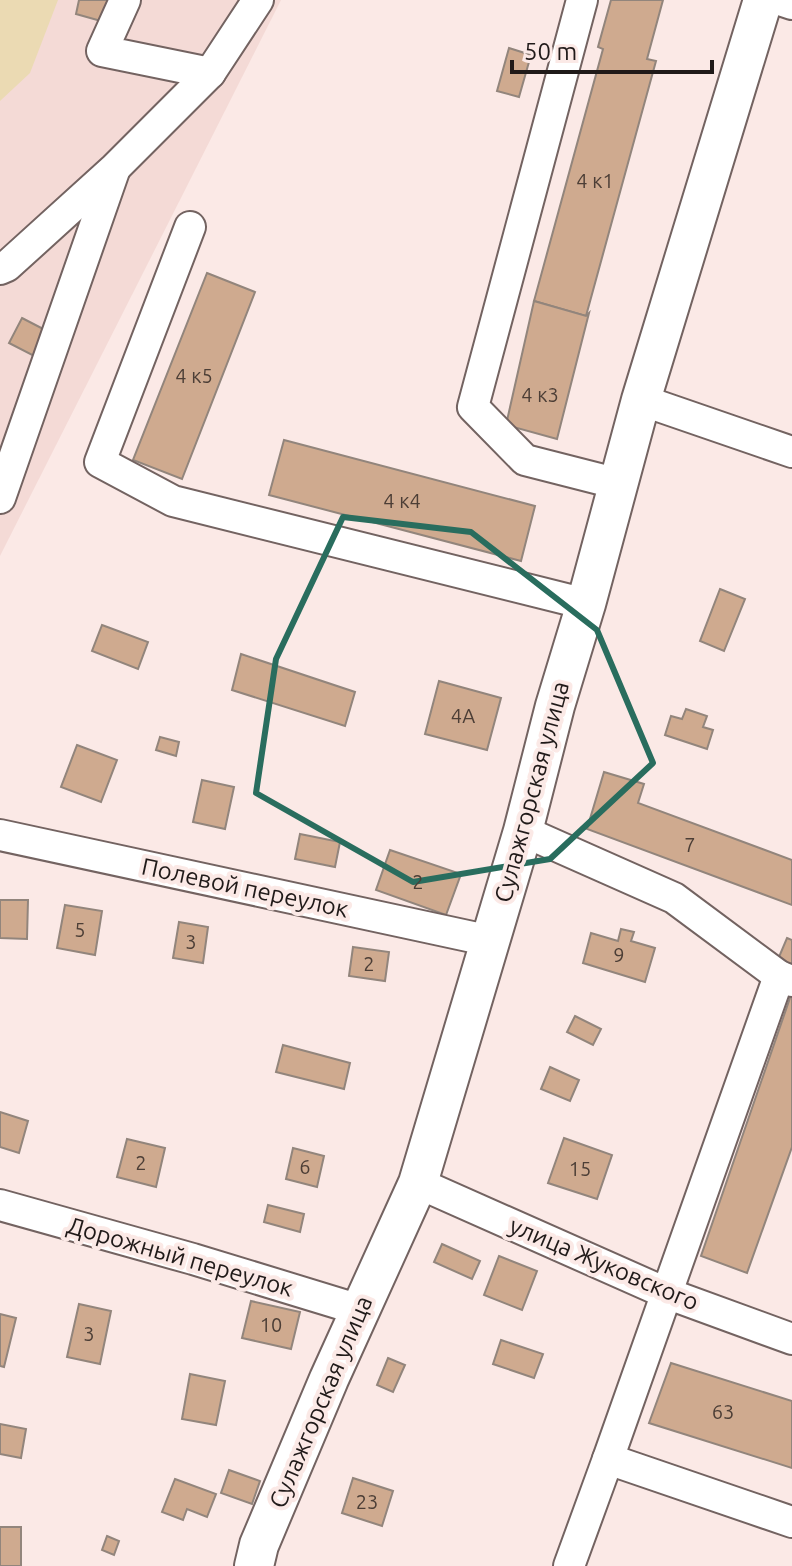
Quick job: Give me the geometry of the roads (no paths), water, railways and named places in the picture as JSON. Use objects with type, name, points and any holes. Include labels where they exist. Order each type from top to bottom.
[{"type":"main road","name":"Сулажгорская улица","points":[[254,1566],[259,1545],[418,1183],[523,831],[641,400],[763,0]]},
{"type":"street","points":[[125,0],[102,51],[210,73]]},
{"type":"street","points":[[2,271],[115,168],[210,73],[258,0]]},
{"type":"street","points":[[582,0],[473,407],[525,460],[619,484]]},
{"type":"street","points":[[780,0],[792,4]]},
{"type":"street","points":[[0,498],[115,168]]},
{"type":"street","points":[[190,227],[100,462],[173,501],[586,604]]},
{"type":"street","points":[[641,400],[792,452]]},
{"type":"street","points":[[523,831],[674,898],[786,978],[666,1293],[569,1566]]},
{"type":"street","name":"Полевой переулок","points":[[0,835],[491,941]]},
{"type":"street","name":"улица Жуковского","points":[[418,1183],[666,1293],[792,1339]]},
{"type":"street","name":"Дорожный переулок","points":[[0,1205],[360,1310]]},
{"type":"street","points":[[608,1459],[792,1522]]}]
